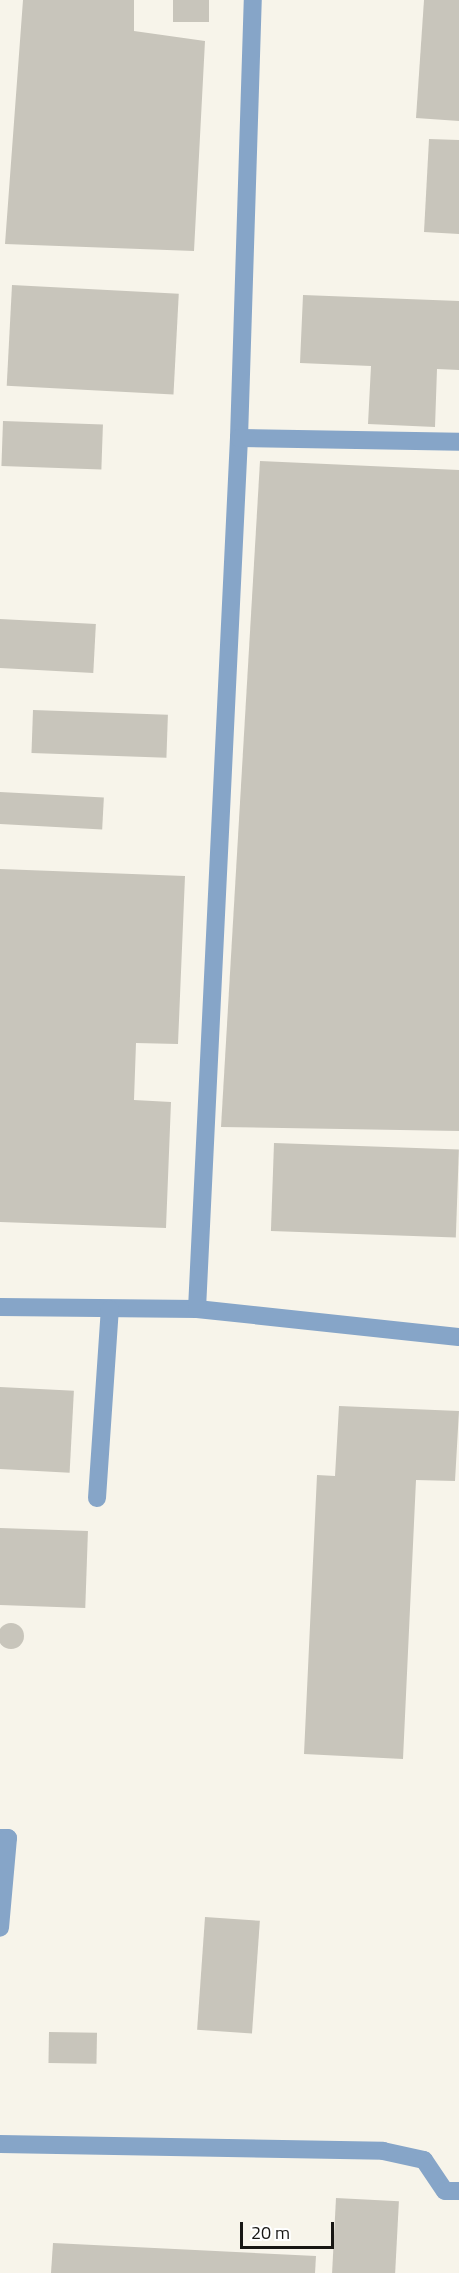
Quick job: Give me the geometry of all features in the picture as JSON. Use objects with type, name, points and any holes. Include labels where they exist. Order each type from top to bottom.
[{"type":"street","points":[[197,1309],[239,438],[253,0]]},
{"type":"street","points":[[239,438],[459,442]]},
{"type":"street","points":[[0,1307],[197,1309],[459,1337]]},
{"type":"street","points":[[97,1498],[110,1309]]},
{"type":"street","points":[[0,1838],[8,1838],[0,1928]]},
{"type":"street","points":[[0,2144],[383,2151],[424,2160],[445,2191],[459,2191]]},
{"type":"building","points":[[23,0],[134,0],[134,31],[205,41],[194,251],[5,244]]},
{"type":"building","points":[[173,0],[209,0],[209,22],[173,22]]},
{"type":"building","points":[[424,0],[459,0],[459,121],[416,118]]},
{"type":"building","points":[[429,139],[459,140],[459,234],[424,232]]},
{"type":"building","points":[[12,285],[179,294],[173,395],[7,386]]},
{"type":"building","points":[[303,295],[459,301],[459,370],[437,369],[435,427],[368,424],[371,366],[300,363]]},
{"type":"building","points":[[3,421],[103,424],[101,469],[1,466]]},
{"type":"building","points":[[260,461],[459,470],[459,1131],[221,1127]]},
{"type":"building","points":[[0,619],[96,624],[93,673],[0,668]]},
{"type":"building","points":[[33,710],[168,715],[166,758],[31,753]]},
{"type":"building","points":[[0,792],[104,797],[102,829],[0,824]]},
{"type":"building","points":[[0,869],[185,876],[178,1044],[136,1043],[134,1100],[171,1102],[166,1228],[0,1222]]},
{"type":"building","points":[[274,1143],[459,1149],[456,1237],[271,1231]]},
{"type":"building","points":[[0,1387],[74,1391],[70,1473],[0,1469]]},
{"type":"building","points":[[339,1406],[459,1411],[455,1481],[416,1480],[403,1759],[304,1754],[317,1475],[335,1476]]},
{"type":"building","points":[[0,1528],[88,1531],[85,1608],[0,1605]]},
{"type":"building","points":[[11,1623],[20,1627],[24,1636],[20,1645],[11,1649],[2,1645],[-2,1636],[2,1627]]},
{"type":"building","points":[[205,1917],[260,1921],[252,2034],[197,2030]]},
{"type":"building","points":[[49,2032],[97,2033],[96,2064],[48,2063]]},
{"type":"building","points":[[336,2198],[399,2201],[395,2273],[332,2273]]},
{"type":"building","points":[[53,2243],[316,2256],[315,2273],[51,2273]]}]
